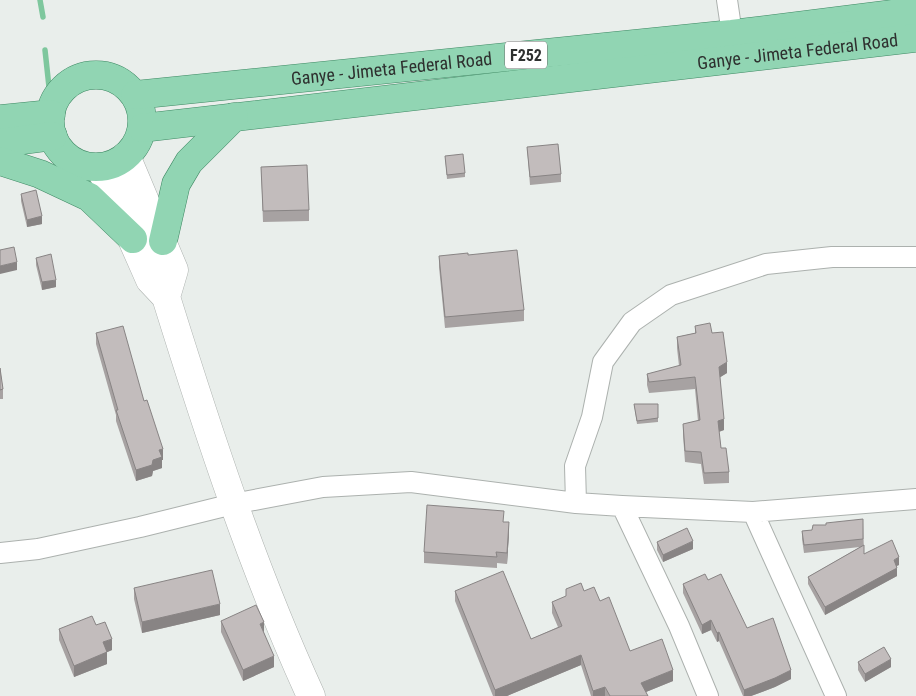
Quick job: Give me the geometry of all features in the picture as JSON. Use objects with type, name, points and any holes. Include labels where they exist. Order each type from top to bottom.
[{"type":"main road","name":"Ganye - Jimeta Federal Road","points":[[135,95],[732,34],[916,10]]},
{"type":"main road","name":"Ganye - Jimeta Federal Road","points":[[142,128],[916,38]]},
{"type":"main road","points":[[86,75],[109,76],[128,87],[135,95],[141,111],[142,128],[139,138],[126,156],[116,162],[100,166],[84,165],[74,161],[58,146],[52,125],[54,103],[63,89],[76,79],[86,75]]},
{"type":"main road","points":[[163,241],[176,184],[189,162],[234,116]]},
{"type":"main road","points":[[0,119],[52,125]]},
{"type":"main road","points":[[0,142],[52,125]]},
{"type":"main road","points":[[126,156],[174,270],[166,297]]},
{"type":"main road","points":[[0,161],[40,174],[89,197],[133,239]]},
{"type":"main road","points":[[100,166],[150,280],[166,297],[233,504],[267,592],[311,696]]},
{"type":"street","points":[[727,0],[732,34]]},
{"type":"street","points":[[576,503],[575,466],[592,417],[603,362],[632,322],[671,295],[766,264],[832,257],[916,257]]},
{"type":"street","points":[[0,553],[47,547],[233,504],[323,487],[411,482],[576,503],[753,512],[916,499]]},
{"type":"street","points":[[622,506],[678,626],[708,696]]},
{"type":"street","points":[[753,512],[836,696]]},
{"type":"building","points":[[558,144],[561,174],[530,177],[527,147]]},
{"type":"building","points":[[463,154],[465,173],[447,175],[445,156]]},
{"type":"building","points":[[307,165],[309,210],[263,211],[261,167]]},
{"type":"building","points":[[36,190],[42,216],[27,220],[21,194]]},
{"type":"building","points":[[14,247],[17,262],[0,266],[0,250]]},
{"type":"building","points":[[517,250],[524,310],[445,317],[439,256]]},
{"type":"building","points":[[51,254],[56,280],[42,282],[36,258]]},
{"type":"building","points":[[710,323],[712,333],[723,332],[727,362],[719,367],[724,419],[718,421],[721,448],[726,448],[729,472],[704,473],[701,452],[685,451],[683,424],[700,420],[695,377],[649,382],[647,374],[681,365],[677,337],[696,333],[695,326]]},
{"type":"building","points":[[123,326],[144,401],[147,400],[163,449],[159,450],[162,457],[153,460],[152,465],[136,470],[116,410],[118,410],[96,333]]},
{"type":"building","points":[[0,368],[3,389],[0,390]]},
{"type":"building","points":[[634,404],[658,404],[658,418],[637,421]]},
{"type":"building","points":[[427,505],[504,511],[503,522],[509,522],[507,553],[496,552],[497,557],[424,552]]},
{"type":"building","points":[[863,519],[863,539],[804,545],[802,531],[812,530],[813,525],[826,525],[826,523]]},
{"type":"building","points":[[687,528],[693,541],[663,555],[657,542]]},
{"type":"building","points":[[892,540],[899,557],[894,560],[897,568],[825,607],[808,577],[864,545],[864,554]]},
{"type":"building","points":[[212,570],[220,604],[142,622],[134,588]]},
{"type":"building","points":[[503,571],[531,639],[562,626],[552,602],[566,596],[566,589],[581,583],[584,591],[594,587],[600,601],[609,597],[630,651],[662,639],[673,670],[641,683],[648,696],[610,696],[605,687],[593,691],[581,655],[495,690],[455,591]]},
{"type":"building","points":[[705,574],[708,580],[721,574],[747,628],[773,618],[791,670],[744,690],[719,632],[717,633],[711,620],[702,625],[683,584]]},
{"type":"building","points":[[256,605],[264,622],[260,624],[274,656],[243,670],[221,621]]},
{"type":"building","points":[[92,616],[96,625],[105,622],[112,639],[103,642],[107,652],[74,666],[59,629]]},
{"type":"building","points":[[884,647],[891,659],[865,674],[858,662]]},
{"type":"waterway","points":[[40,0],[43,17]]},
{"type":"waterway","points":[[45,50],[49,87]]}]
